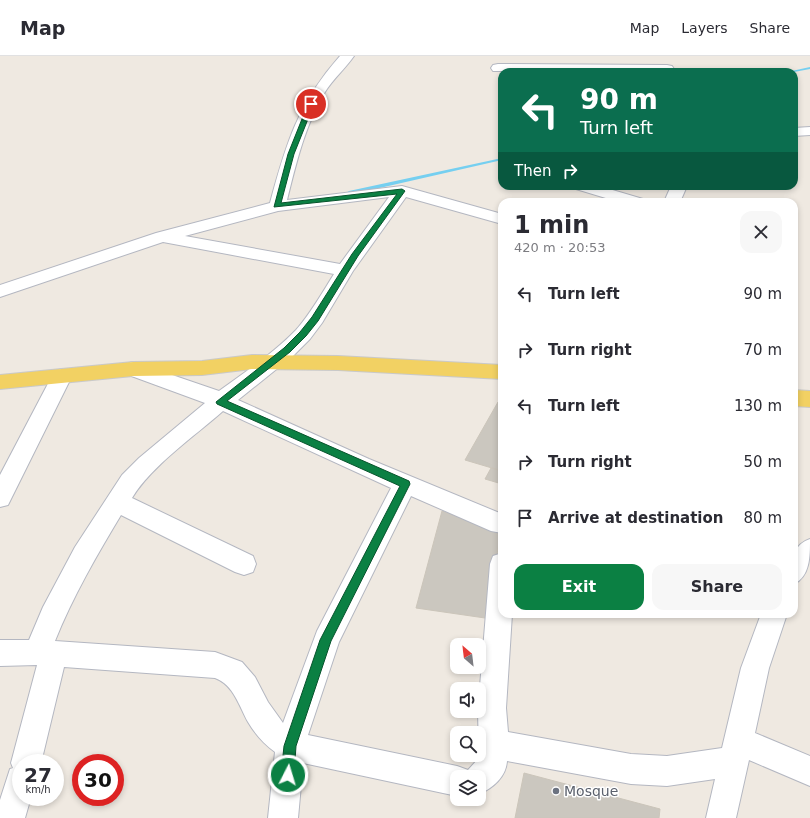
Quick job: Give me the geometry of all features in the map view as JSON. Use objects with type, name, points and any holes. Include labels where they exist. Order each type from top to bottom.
[{"type":"main road","points":[[0,382],[133,369],[202,368],[230,373],[263,368],[338,363],[498,372]]},
{"type":"main road","points":[[263,368],[498,386]]},
{"type":"main road","points":[[798,385],[810,385]]},
{"type":"main road","points":[[798,398],[810,399]]},
{"type":"street","points":[[277,206],[291,154],[311,104],[321,88],[347,56]]},
{"type":"street","points":[[659,56],[666,68]]},
{"type":"street","points":[[798,132],[810,132]]},
{"type":"street","points":[[596,190],[623,198]]},
{"type":"street","points":[[28,754],[52,615],[84,554],[130,481],[147,464],[220,402],[287,350],[303,334],[315,319],[345,270],[402,191]]},
{"type":"street","points":[[0,291],[88,260],[162,237],[277,206],[402,191],[498,218]]},
{"type":"street","points":[[162,237],[345,270]]},
{"type":"street","points":[[133,369],[206,394],[220,402],[405,484],[498,523]]},
{"type":"street","points":[[0,498],[62,376]]},
{"type":"street","points":[[283,818],[290,746],[326,640],[405,484]]},
{"type":"street","points":[[118,502],[244,564]]},
{"type":"street","points":[[798,567],[810,550]]},
{"type":"street","points":[[486,772],[492,766],[494,744],[492,708],[498,618]]},
{"type":"street","points":[[721,818],[755,668],[773,618]]},
{"type":"street","points":[[0,653],[46,653],[215,664],[232,671],[245,686],[258,712],[273,733],[290,746],[450,780]]},
{"type":"street","points":[[494,744],[631,769],[667,772],[737,751],[810,771]]},
{"type":"street","points":[[10,818],[13,806]]},
{"type":"building","points":[[498,402],[498,470],[465,460]]},
{"type":"building","points":[[491,468],[498,470],[498,483],[485,479]]},
{"type":"building","points":[[442,511],[498,532],[498,549],[485,618],[416,608]]},
{"type":"building","name":"Mosque","points":[[524,773],[660,809],[659,818],[515,818]]},
{"type":"waterway","points":[[798,70],[810,68]]},
{"type":"waterway","points":[[349,193],[498,160]]},
{"type":"place","name":"Mosque","points":[[556,791]]},
{"type":"route","points":[[288,775],[290,746],[326,640],[405,484],[361,466],[220,402],[287,350],[303,334],[315,319],[355,255],[402,191],[277,206],[291,154],[311,104]]}]
